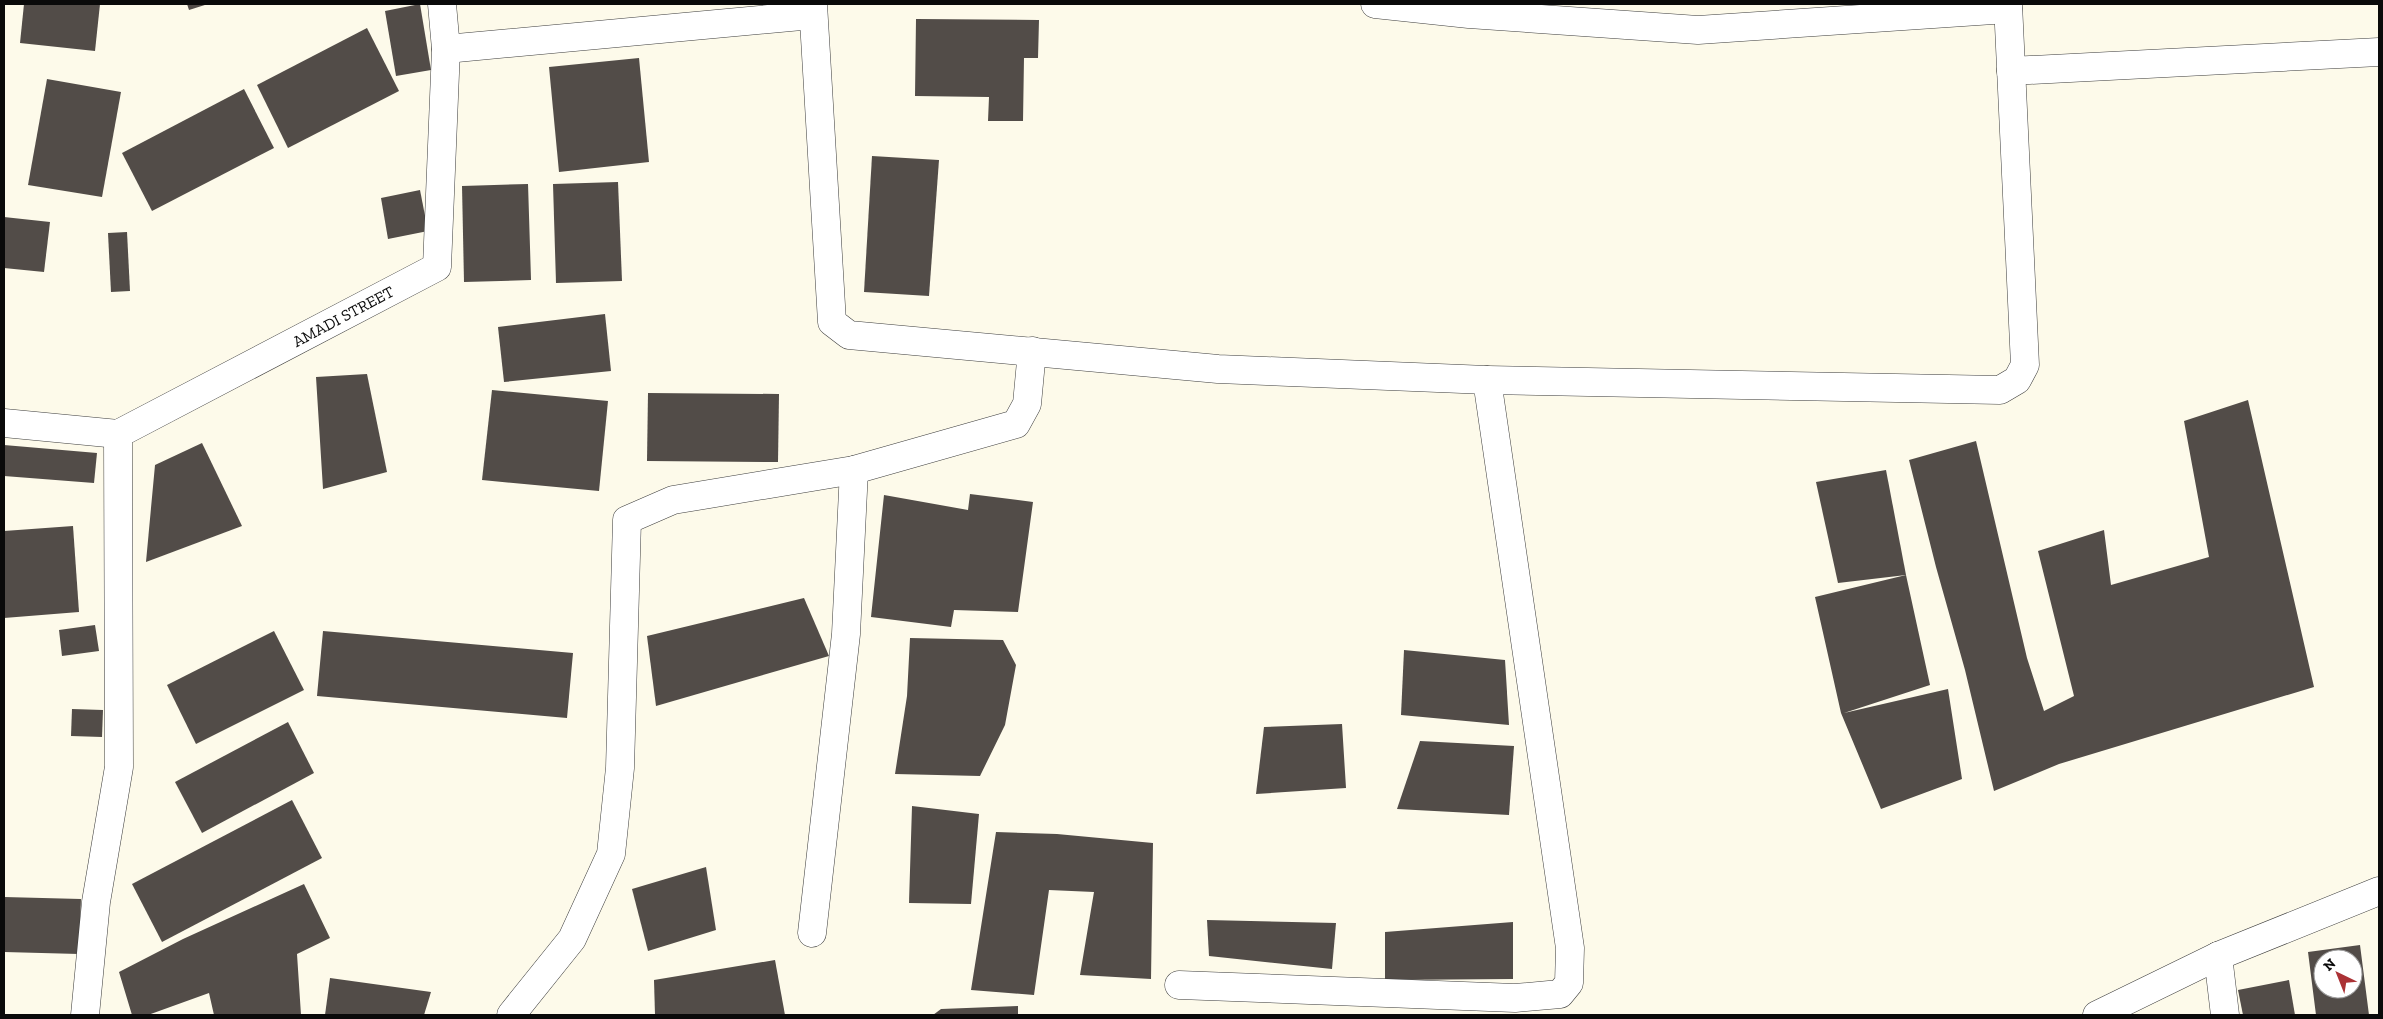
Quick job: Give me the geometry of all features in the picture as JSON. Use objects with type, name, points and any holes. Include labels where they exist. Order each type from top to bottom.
[{"type":"street","name":"AMADI STREET","points":[[118,434],[437,267],[446,49],[442,4]]},
{"type":"street","points":[[446,49],[813,9],[832,322],[849,335],[1218,368],[1487,380],[2000,390],[2018,380],[2025,365],[2008,6],[1698,30],[1468,14],[1374,4]]},
{"type":"street","points":[[2011,71],[2379,52]]},
{"type":"street","points":[[511,1015],[572,939],[612,854],[620,768],[627,520],[673,500],[854,470],[1016,424],[1027,404],[1032,351]]},
{"type":"street","points":[[1179,985],[1515,998],[1560,994],[1569,983],[1570,948],[1487,380]]},
{"type":"street","points":[[4,423],[118,434],[119,767],[96,902],[85,1015]]},
{"type":"street","points":[[812,934],[846,634],[854,470]]},
{"type":"street","points":[[2097,1015],[2218,956],[2379,891]]},
{"type":"street","points":[[2218,956],[2225,1015]]},
{"type":"building","points":[[24,4],[100,4],[95,51],[20,43]]},
{"type":"building","points":[[187,4],[208,4],[189,10]]},
{"type":"building","points":[[420,4],[431,70],[396,76],[385,11]]},
{"type":"building","points":[[916,19],[1039,20],[1038,58],[1024,58],[1023,121],[988,121],[989,97],[915,96]]},
{"type":"building","points":[[367,28],[399,91],[288,148],[257,85]]},
{"type":"building","points":[[639,58],[649,162],[559,172],[549,67]]},
{"type":"building","points":[[47,79],[121,92],[102,197],[28,185]]},
{"type":"building","points":[[244,89],[274,148],[152,211],[122,153]]},
{"type":"building","points":[[872,156],[939,160],[929,296],[864,292]]},
{"type":"building","points":[[618,182],[622,281],[556,283],[553,184]]},
{"type":"building","points":[[528,184],[531,280],[464,282],[462,186]]},
{"type":"building","points":[[420,190],[428,231],[388,239],[381,198]]},
{"type":"building","points":[[4,217],[50,222],[44,272],[4,268]]},
{"type":"building","points":[[127,232],[130,291],[111,292],[108,233]]},
{"type":"building","points":[[605,314],[611,371],[504,382],[498,327]]},
{"type":"building","points":[[367,374],[387,472],[323,489],[316,377]]},
{"type":"building","points":[[492,390],[608,401],[599,491],[482,480]]},
{"type":"building","points":[[648,393],[779,394],[778,462],[647,461]]},
{"type":"building","points":[[2248,400],[2314,687],[2059,764],[1994,791],[1965,670],[1909,460],[1976,441],[2027,658],[2044,711],[2074,696],[2038,551],[2104,530],[2111,585],[2209,557],[2184,421]]},
{"type":"building","points":[[202,443],[242,526],[146,562],[155,465]]},
{"type":"building","points":[[4,445],[97,453],[94,483],[4,476]]},
{"type":"building","points":[[1886,470],[1906,575],[1838,583],[1816,482]]},
{"type":"building","points":[[970,494],[1033,502],[1018,612],[954,610],[951,627],[871,617],[884,495],[968,510]]},
{"type":"building","points":[[73,526],[79,612],[4,618],[4,531]]},
{"type":"building","points":[[1906,575],[1930,685],[1844,713],[1948,689],[1962,779],[1881,809],[1841,713],[1815,597]]},
{"type":"building","points":[[804,598],[829,656],[656,706],[647,636]]},
{"type":"building","points":[[95,625],[99,651],[62,656],[59,630]]},
{"type":"building","points":[[274,631],[304,690],[196,744],[167,685]]},
{"type":"building","points":[[323,631],[573,653],[567,718],[317,696]]},
{"type":"building","points":[[910,638],[1003,640],[1016,665],[1005,725],[980,776],[895,774],[907,696]]},
{"type":"building","points":[[1404,650],[1505,660],[1509,725],[1401,715]]},
{"type":"building","points":[[72,709],[103,710],[102,737],[71,736]]},
{"type":"building","points":[[288,722],[314,773],[202,833],[175,782]]},
{"type":"building","points":[[1342,724],[1346,788],[1256,794],[1264,727]]},
{"type":"building","points":[[1420,741],[1514,746],[1509,815],[1397,809]]},
{"type":"building","points":[[292,800],[322,858],[162,942],[132,884]]},
{"type":"building","points":[[912,806],[979,814],[971,904],[909,903]]},
{"type":"building","points":[[996,832],[1057,834],[1153,843],[1151,979],[1080,975],[1094,892],[1049,890],[1034,995],[971,990]]},
{"type":"building","points":[[706,867],[716,930],[648,951],[632,889]]},
{"type":"building","points":[[304,884],[330,938],[297,954],[301,1015],[214,1015],[209,993],[148,1015],[132,1015],[119,972],[183,939]]},
{"type":"building","points":[[4,897],[81,899],[79,954],[4,952]]},
{"type":"building","points":[[1207,920],[1336,923],[1332,969],[1209,956]]},
{"type":"building","points":[[1513,922],[1513,979],[1385,980],[1385,932]]},
{"type":"building","points":[[2360,945],[2361,949],[2330,949]]},
{"type":"building","points":[[2313,951],[2313,991],[2308,952]]},
{"type":"building","points":[[775,960],[785,1015],[655,1015],[654,980]]},
{"type":"building","points":[[2363,968],[2369,1015],[2316,1015],[2314,999],[2363,999]]},
{"type":"building","points":[[330,978],[431,992],[424,1015],[325,1015]]},
{"type":"building","points":[[2289,980],[2295,1015],[2243,1015],[2238,990]]},
{"type":"building","points":[[1018,1006],[1018,1015],[933,1015],[941,1009]]}]
